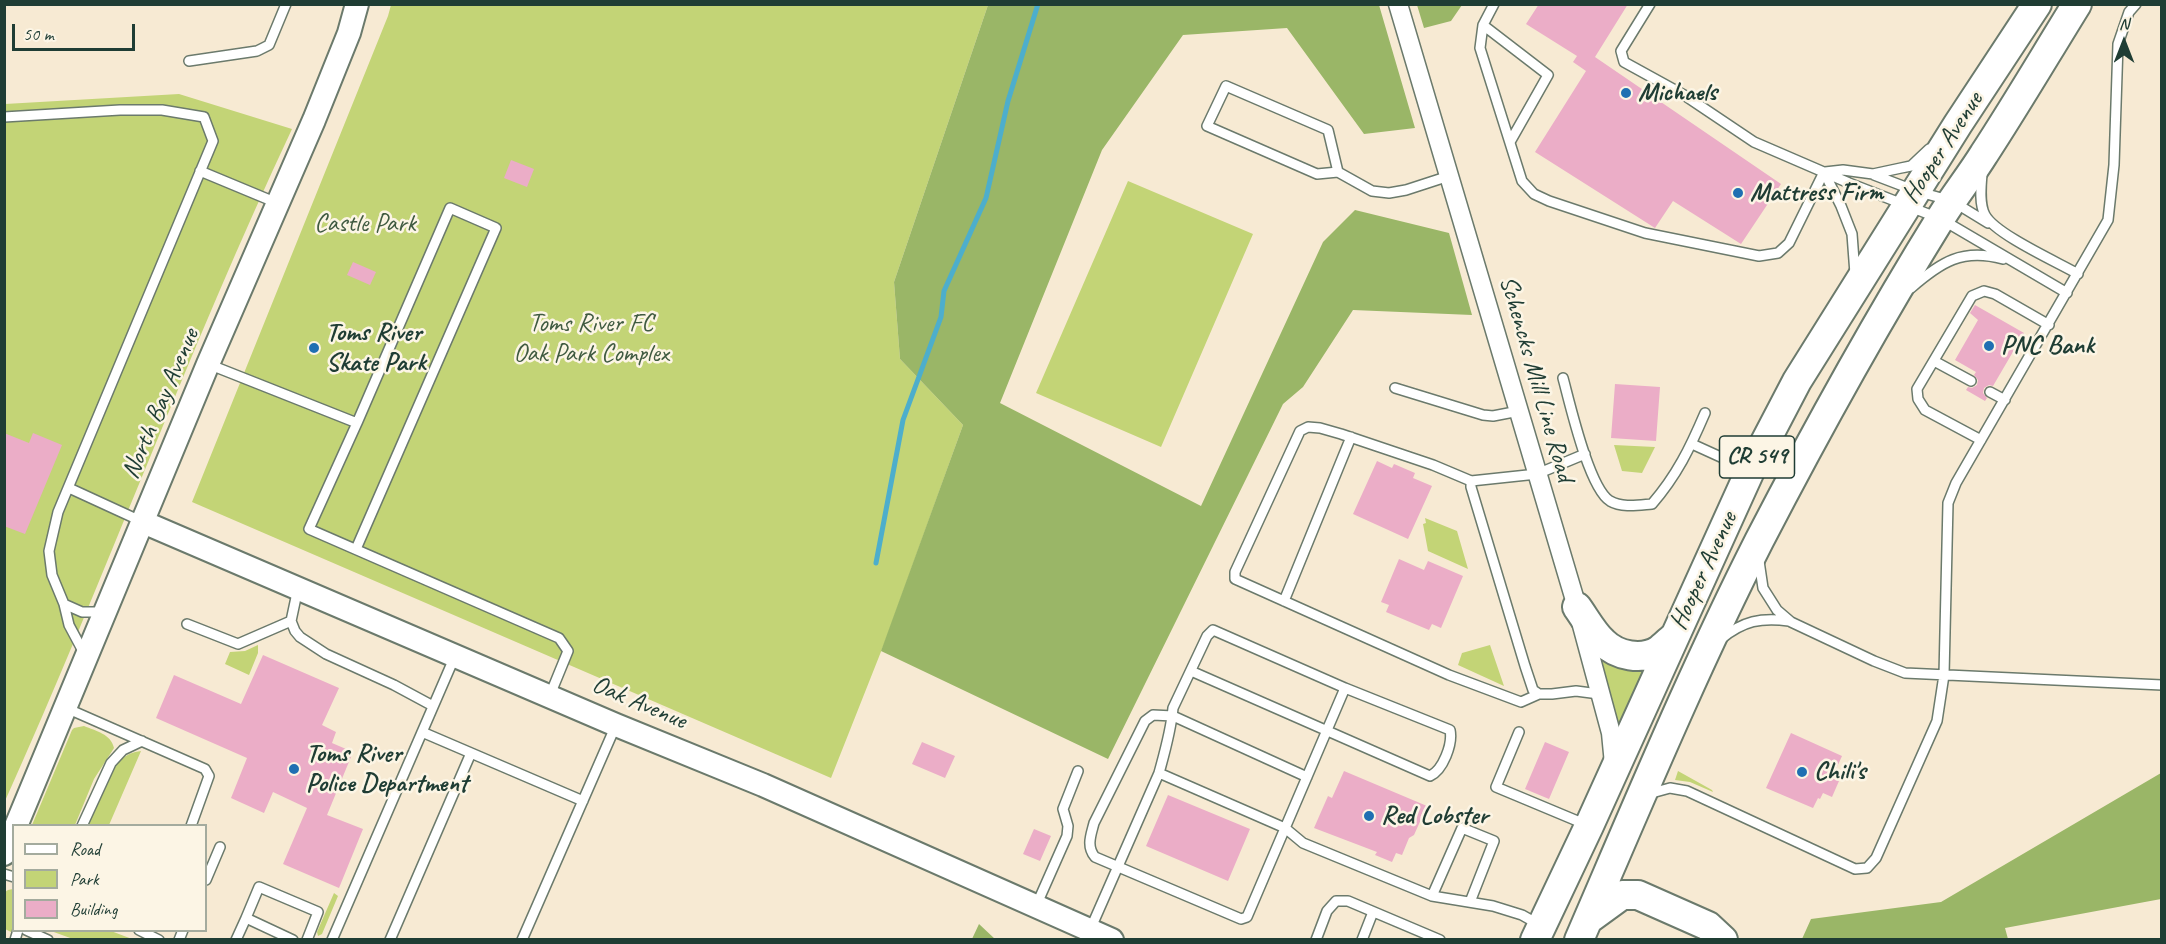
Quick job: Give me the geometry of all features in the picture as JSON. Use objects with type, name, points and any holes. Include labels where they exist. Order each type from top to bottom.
[{"type":"main road","name":"Hooper Avenue","points":[[1584,930],[1640,797],[1758,543],[1888,307],[1946,210],[1984,156],[2077,4]]},
{"type":"main road","name":"Hooper Avenue","points":[[1539,933],[1750,471],[1797,381],[2032,9]]},
{"type":"main road","points":[[1577,607],[1602,642],[1617,652],[1636,656],[1647,655],[1659,650],[1674,637]]},
{"type":"main road","points":[[1584,930],[1622,895],[1638,895],[1708,926],[1723,939]]},
{"type":"street","name":"North Bay Avenue","points":[[16,824],[208,364],[314,120],[349,33],[357,4]]},
{"type":"street","name":"Schencks Mill Line Road","points":[[1398,4],[1577,607],[1611,733],[1614,770]]},
{"type":"street","name":"Oak Avenue","points":[[143,522],[764,786],[1112,939]]},
{"type":"street","points":[[4,854],[12,836]]},
{"type":"lane","points":[[189,61],[257,51],[269,45],[286,4]]},
{"type":"lane","points":[[1494,4],[1483,25],[1480,48],[1522,182],[1534,194],[1645,233],[1759,255],[1778,253],[1789,243],[1824,172]]},
{"type":"lane","points":[[1650,4],[1621,51],[1624,62],[1684,95],[1754,142],[1824,172],[1911,198],[1995,227],[2078,274]]},
{"type":"lane","points":[[1640,797],[1670,789],[1687,791],[1855,869],[1867,868],[1876,858],[1937,721],[1944,675],[1948,503],[1956,483],[2108,220],[2114,165],[2118,44],[2129,12],[2136,4]]},
{"type":"lane","points":[[1483,25],[1548,75],[1510,142]]},
{"type":"lane","points":[[1338,172],[1328,130],[1226,86],[1207,126],[1317,174],[1338,172],[1372,191],[1389,193],[1449,176]]},
{"type":"lane","points":[[4,117],[162,110],[204,117],[213,141],[58,512],[49,551],[52,575],[64,604],[69,625],[87,658]]},
{"type":"lane","points":[[1824,172],[1843,170],[1872,174],[1911,166],[1958,124]]},
{"type":"lane","points":[[1984,156],[1980,189],[1984,214],[1995,227]]},
{"type":"lane","points":[[201,171],[277,202]]},
{"type":"lane","points":[[1824,172],[1852,234],[1856,285]]},
{"type":"lane","points":[[1872,174],[1911,198],[1946,210],[2018,263],[2067,294]]},
{"type":"lane","points":[[356,549],[496,228],[450,208],[309,529],[559,638],[568,651],[549,696]]},
{"type":"lane","points":[[1888,307],[1928,273],[1956,257],[1986,254],[2018,263]]},
{"type":"lane","points":[[1981,440],[1925,410],[1918,399],[1917,389],[1972,296],[1984,291],[1995,294],[2049,325]]},
{"type":"lane","points":[[1934,361],[1971,381]]},
{"type":"lane","points":[[208,364],[357,423]]},
{"type":"lane","points":[[1563,378],[1585,454],[1599,487],[1610,501],[1627,506],[1652,504],[1671,482],[1692,444],[1705,413]]},
{"type":"lane","points":[[1395,388],[1483,415],[1493,416],[1519,411]]},
{"type":"lane","points":[[1990,392],[2005,400]]},
{"type":"lane","points":[[1585,454],[1537,474],[1471,482],[1433,465],[1351,437],[1308,427],[1300,431],[1235,572],[1235,579],[1449,675],[1521,702],[1539,694],[1576,691],[1599,694]]},
{"type":"lane","points":[[1284,601],[1351,437]]},
{"type":"lane","points":[[1692,444],[1750,471]]},
{"type":"lane","points":[[1471,482],[1525,666],[1533,690],[1539,694]]},
{"type":"lane","points":[[69,488],[143,522]]},
{"type":"lane","points":[[1758,543],[1763,588],[1777,610],[1791,622]]},
{"type":"lane","points":[[298,588],[291,621],[295,631],[312,646],[433,706]]},
{"type":"lane","points":[[64,604],[82,612],[106,612]]},
{"type":"lane","points":[[1707,651],[1730,631],[1747,622],[1770,618],[1791,622],[1905,673],[2162,685]]},
{"type":"lane","points":[[188,624],[238,644],[291,621]]},
{"type":"lane","points":[[1090,930],[1159,773],[1171,733],[1173,708],[1207,636],[1213,630],[1345,688],[1450,730],[1452,738],[1438,772],[1430,776],[1191,671]]},
{"type":"lane","points":[[332,939],[455,656]]},
{"type":"lane","points":[[1307,777],[1173,716],[1153,715],[1145,721],[1094,823],[1090,838],[1091,852],[1095,857],[1241,919],[1247,917],[1307,777],[1326,731],[1345,688]]},
{"type":"lane","points":[[66,708],[205,769],[209,776],[191,824]]},
{"type":"lane","points":[[522,939],[616,725]]},
{"type":"lane","points":[[422,732],[583,801]]},
{"type":"lane","points":[[1519,732],[1496,787],[1589,826]]},
{"type":"lane","points":[[82,824],[111,763],[123,750],[142,741]]},
{"type":"lane","points":[[390,939],[471,753]]},
{"type":"lane","points":[[1036,906],[1067,836],[1068,826],[1063,809],[1078,771]]},
{"type":"lane","points":[[1159,773],[1285,828],[1303,843],[1432,896],[1493,906],[1512,912],[1539,933]]},
{"type":"lane","points":[[1432,896],[1462,828],[1494,841],[1470,902]]},
{"type":"lane","points":[[207,878],[220,847]]},
{"type":"lane","points":[[236,939],[259,886],[318,912],[306,939]]},
{"type":"lane","points":[[1316,939],[1328,911],[1336,901],[1348,901],[1440,939]]},
{"type":"lane","points":[[1362,939],[1373,912]]},
{"type":"lane","points":[[246,918],[293,939]]},
{"type":"lane","points":[[31,932],[48,939]]},
{"type":"lane","points":[[149,937],[159,939]]},
{"type":"green space","points":[[1417,4],[1462,5],[1451,21],[1424,28]]},
{"type":"green space","name":"Toms River FC Oak Park Complex","points":[[391,5],[988,5],[894,282],[900,359],[963,425],[886,639],[831,778],[192,502]]},
{"type":"green space","points":[[988,5],[1379,5],[1415,128],[1364,134],[1287,28],[1183,35],[1102,150],[1000,403],[1201,506],[1323,242],[1355,210],[1449,233],[1472,315],[1353,310],[1303,387],[1283,404],[1108,759],[881,651],[963,425],[900,359],[894,282]]},
{"type":"green space","points":[[179,94],[292,129],[217,296],[5,801],[5,104]]},
{"type":"green space","points":[[1128,181],[1253,234],[1161,447],[1036,393]]},
{"type":"green space","points":[[1614,445],[1655,447],[1642,473],[1622,471]]},
{"type":"green space","points":[[1425,518],[1457,531],[1468,569],[1428,551],[1423,524],[1426,523]]},
{"type":"green space","points":[[258,645],[258,653],[249,675],[225,664],[230,652],[245,651]]},
{"type":"green space","points":[[1490,645],[1504,686],[1458,665],[1462,653]]},
{"type":"green space","points":[[1598,654],[1645,667],[1619,723],[1617,723]]},
{"type":"green space","points":[[84,726],[98,731],[110,739],[114,748],[94,779],[75,824],[32,824],[72,730]]},
{"type":"green space","points":[[141,751],[109,824],[88,824],[106,780],[121,760]]},
{"type":"green space","points":[[1678,771],[1713,792],[1690,782],[1675,780]]},
{"type":"green space","points":[[2161,773],[2161,899],[2005,928],[2008,939],[1802,939],[1811,919],[1941,902]]},
{"type":"green space","points":[[12,889],[11,932],[5,929],[5,892]]},
{"type":"green space","points":[[334,893],[338,896],[322,934],[318,936],[317,932]]},
{"type":"green space","points":[[979,924],[995,939],[972,939]]},
{"type":"green space","points":[[54,932],[114,932],[132,939],[73,939]]},
{"type":"building","points":[[1539,4],[1628,4],[1595,57],[1781,184],[1741,244],[1673,201],[1655,228],[1535,152],[1586,71],[1573,62],[1577,56],[1526,24]]},
{"type":"building","points":[[511,160],[534,169],[527,187],[504,178]]},
{"type":"building","points":[[353,262],[376,272],[370,285],[347,275]]},
{"type":"building","name":"PNC Bank","points":[[1975,305],[2024,333],[1993,386],[1989,385],[1984,388],[1983,393],[1987,398],[1985,401],[1966,390],[1968,387],[1972,388],[1977,385],[1978,380],[1974,375],[1976,372],[1955,360],[1978,320],[1970,313]]},
{"type":"building","points":[[1615,384],[1660,387],[1656,441],[1611,438]]},
{"type":"building","points":[[4,433],[29,443],[33,433],[62,445],[25,534],[4,526]]},
{"type":"building","points":[[1377,461],[1392,468],[1394,464],[1415,473],[1413,478],[1432,486],[1408,539],[1353,514]]},
{"type":"building","points":[[1399,559],[1424,570],[1428,561],[1463,576],[1441,628],[1432,624],[1429,630],[1386,612],[1389,605],[1381,602]]},
{"type":"building","name":"Toms River Police Department","points":[[263,655],[339,688],[322,725],[336,732],[332,743],[353,752],[327,815],[363,829],[339,888],[283,864],[307,808],[273,792],[264,813],[231,798],[247,758],[156,718],[174,675],[241,704]]},
{"type":"building","name":"Chili's","points":[[1791,733],[1842,756],[1832,778],[1839,781],[1832,797],[1823,793],[1813,808],[1766,788]]},
{"type":"building","points":[[922,742],[955,756],[945,778],[912,764]]},
{"type":"building","points":[[1545,742],[1569,752],[1549,799],[1525,789]]},
{"type":"building","name":"Red Lobster","points":[[1344,771],[1427,806],[1402,855],[1396,853],[1392,862],[1375,855],[1377,852],[1314,828],[1328,796],[1332,798]]},
{"type":"building","points":[[1168,795],[1250,829],[1228,881],[1146,846]]},
{"type":"building","points":[[1034,829],[1051,836],[1040,861],[1023,854]]},
{"type":"waterway","points":[[876,563],[903,420],[941,317],[944,291],[986,198],[1008,101],[1038,4]]},
{"type":"place","name":"Michaels","points":[[1626,93]]},
{"type":"place","name":"Mattress Firm","points":[[1738,193]]},
{"type":"place","name":"PNC Bank","points":[[1989,346]]},
{"type":"place","name":"Toms River Skate Park","points":[[314,348]]},
{"type":"place","name":"Toms River Police Department","points":[[294,769]]},
{"type":"place","name":"Chili's","points":[[1802,772]]},
{"type":"place","name":"Red Lobster","points":[[1369,816]]},
{"type":"park label","name":"Castle Park","points":[[365,224]]}]
